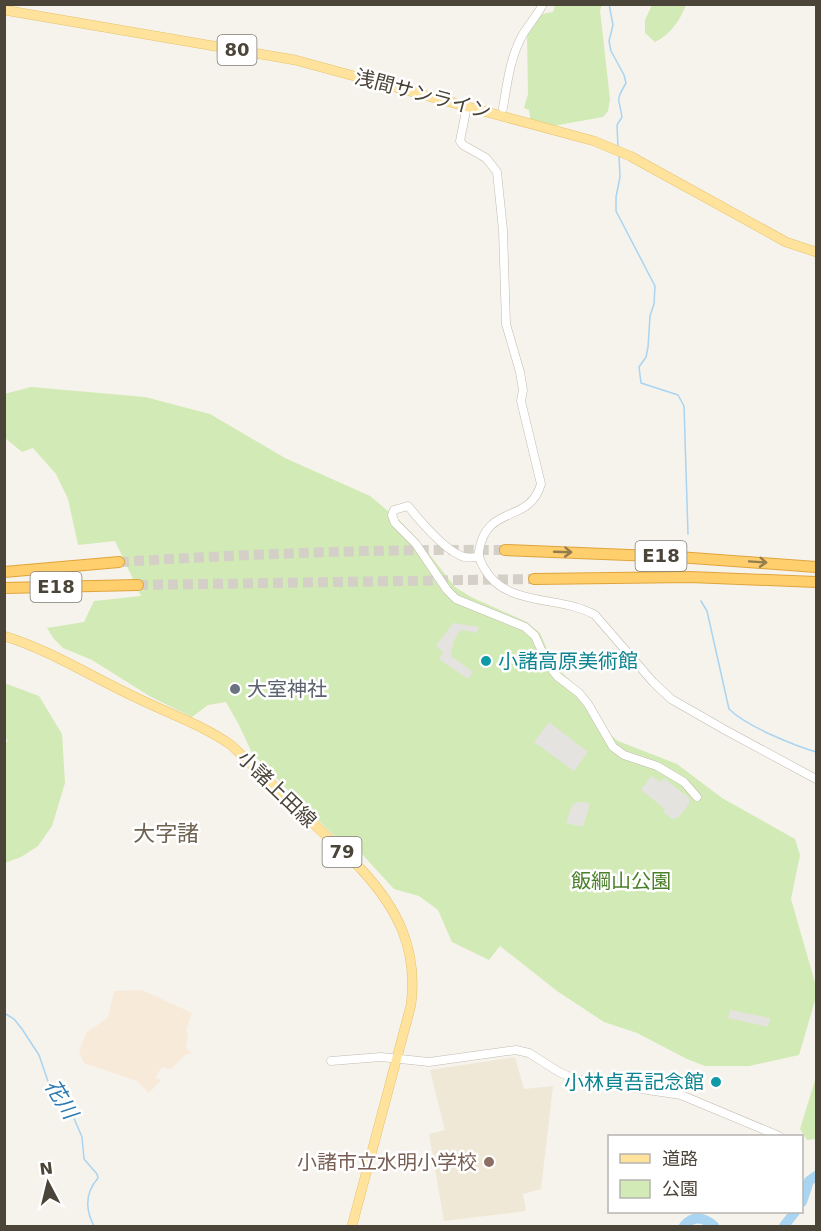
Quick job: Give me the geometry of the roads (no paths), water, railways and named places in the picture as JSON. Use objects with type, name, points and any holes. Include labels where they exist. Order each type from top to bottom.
[{"type":"highway","name":"E18","points":[[505,550],[678,557],[816,567]]},
{"type":"highway","name":"E18","points":[[4,572],[119,562]]},
{"type":"highway","name":"E18","points":[[534,579],[681,577],[816,582]]},
{"type":"highway","name":"E18","points":[[4,588],[138,585]]},
{"type":"main road","name":"浅間サンライン","points":[[4,10],[295,60],[594,141],[630,156],[762,230],[786,242],[816,252]]},
{"type":"main road","name":"小諸上田線","points":[[4,636],[54,656],[222,739],[238,751],[360,869],[378,889],[396,915],[410,954],[412,995],[398,1059],[352,1227]]},
{"type":"street","points":[[503,108],[510,68],[517,46],[543,4]]},
{"type":"street","points":[[467,106],[460,141],[486,158],[497,172],[503,230],[506,324],[520,372],[523,390],[521,401],[541,484],[530,503],[521,510],[497,519],[489,526],[482,536],[478,557],[489,576],[498,585],[528,598],[585,609],[595,615],[653,682],[671,699],[816,779]]},
{"type":"street","points":[[478,557],[464,556],[449,547],[426,529],[408,506],[394,510],[392,515],[395,523],[416,544],[447,590],[456,599],[525,627],[536,636],[547,663],[588,704],[613,747],[624,755],[657,766],[684,782],[697,797]]},
{"type":"street","points":[[331,1061],[373,1058],[433,1062],[504,1050],[520,1050],[575,1079],[681,1095],[774,1135]]},
{"type":"waterway","points":[[609,4],[613,25],[609,41],[611,51],[626,83],[619,100],[622,117],[617,125],[618,147]]},
{"type":"waterway","points":[[619,155],[620,177],[616,211],[655,286],[648,347],[646,357],[639,367],[641,383],[678,395],[684,406],[688,534]]},
{"type":"waterway","points":[[701,601],[707,611],[729,709],[758,728],[816,752]]},
{"type":"waterway","name":"花川","points":[[4,1013],[14,1019],[39,1055],[52,1093],[73,1116],[82,1137],[84,1159],[98,1178],[91,1189],[88,1201],[89,1213],[94,1226]]},
{"type":"waterway","points":[[803,1199],[809,1181],[816,1176]]},
{"type":"waterway","points":[[784,1226],[794,1213]]},
{"type":"waterway","points":[[684,1226],[687,1222],[699,1218],[714,1226]]},
{"type":"tunnel","points":[[119,562],[408,550],[505,550]]},
{"type":"tunnel","points":[[138,585],[534,579]]},
{"type":"place","name":"小諸高原美術館","points":[[486,661]]},
{"type":"place","name":"大室神社","points":[[235,689]]},
{"type":"place","name":"小林貞吾記念館","points":[[716,1082]]},
{"type":"place","name":"小諸市立水明小学校","points":[[489,1162]]},
{"type":"district","name":"大字諸","points":[[166,833]]},
{"type":"park label","name":"飯綱山公園","points":[[621,881]]}]
